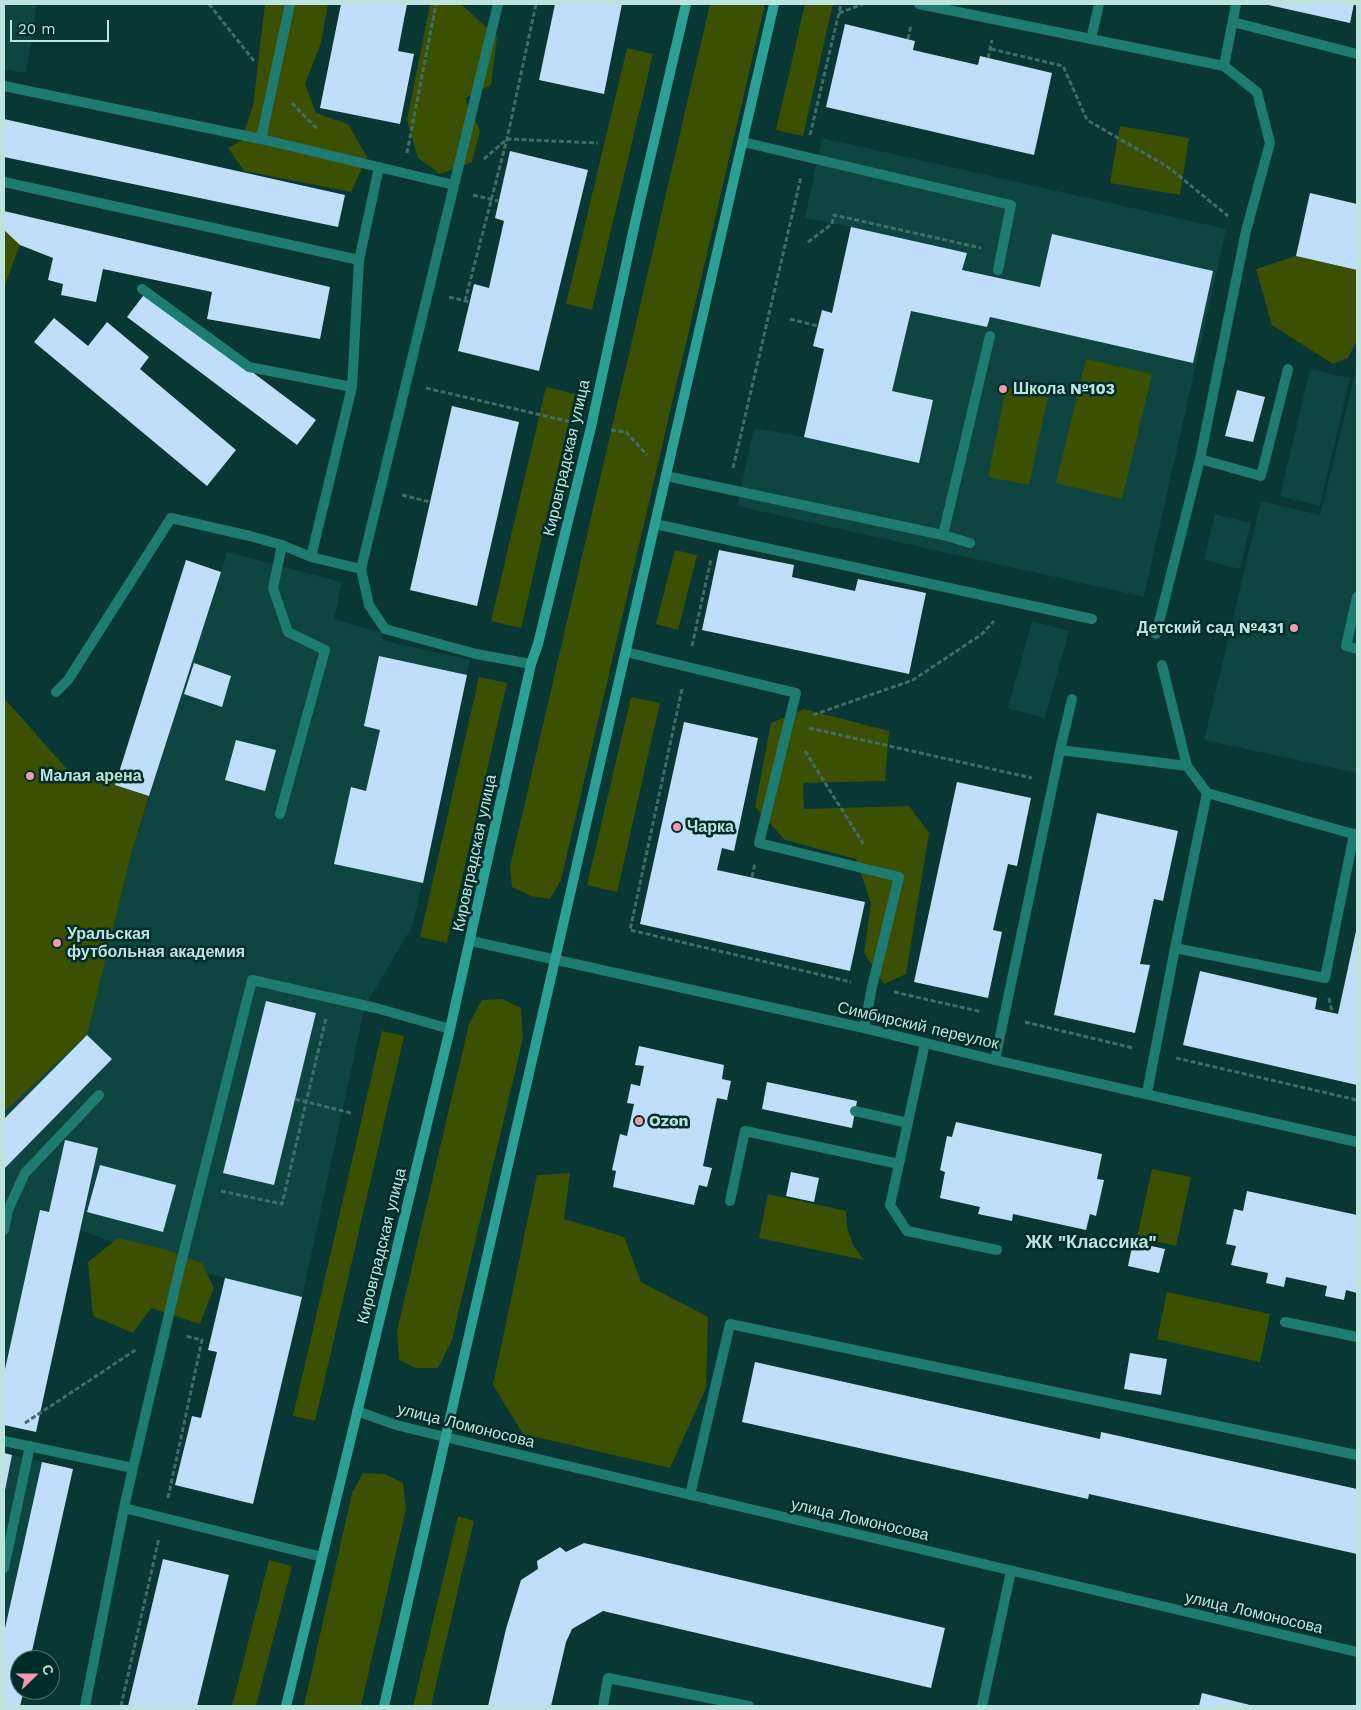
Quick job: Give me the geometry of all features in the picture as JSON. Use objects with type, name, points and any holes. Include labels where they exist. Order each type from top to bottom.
[{"type":"main road","name":"Кировградская улица","points":[[286,1706],[471,941],[531,664],[545,615],[590,427],[686,4]]},
{"type":"main road","points":[[384,1706],[774,4]]},
{"type":"street","points":[[261,139],[290,4]]},
{"type":"street","points":[[498,4],[362,569],[369,605],[385,629],[476,654],[531,664]]},
{"type":"street","points":[[918,4],[957,8],[1091,39],[1224,66],[1257,92],[1270,143],[1246,231],[1200,459],[1156,634]]},
{"type":"street","points":[[1091,39],[1098,4]]},
{"type":"street","points":[[1224,66],[1236,4]]},
{"type":"street","points":[[1233,22],[1357,54]]},
{"type":"street","points":[[4,86],[261,139],[454,185]]},
{"type":"street","points":[[743,142],[1011,206],[998,270]]},
{"type":"street","points":[[311,557],[352,388],[359,260],[379,167]]},
{"type":"street","points":[[4,182],[359,260]]},
{"type":"street","points":[[142,289],[249,367],[352,388]]},
{"type":"street","points":[[943,535],[990,336]]},
{"type":"street","points":[[1200,459],[1261,476],[1288,369]]},
{"type":"street","points":[[666,476],[943,535],[970,543]]},
{"type":"street","points":[[56,692],[68,680],[171,518],[250,536],[282,545],[311,557],[362,569]]},
{"type":"street","points":[[655,524],[1092,619]]},
{"type":"street","points":[[280,814],[325,650],[288,632],[273,588],[282,545]]},
{"type":"street","points":[[1357,597],[1346,646],[1357,649]]},
{"type":"street","points":[[626,652],[796,693],[760,843],[899,877],[864,1028]]},
{"type":"street","points":[[1162,665],[1186,766],[1207,793],[1355,835],[1325,978],[1175,948]]},
{"type":"street","points":[[995,1060],[1072,699]]},
{"type":"street","points":[[1060,750],[1186,766]]},
{"type":"street","points":[[1147,1093],[1207,793]]},
{"type":"street","name":"Симбирский переулок","points":[[471,941],[864,1028],[995,1060],[1357,1142]]},
{"type":"street","points":[[85,1706],[133,1468],[200,1186],[252,980],[376,1008],[450,1029]]},
{"type":"street","points":[[925,1043],[890,1205],[907,1230],[997,1250]]},
{"type":"street","points":[[4,1230],[8,1210],[25,1173],[99,1095]]},
{"type":"street","points":[[855,1111],[908,1123]]},
{"type":"street","points":[[730,1201],[745,1131],[899,1164]]},
{"type":"street","points":[[1285,1322],[1357,1337]]},
{"type":"street","points":[[690,1495],[730,1324],[1357,1455]]},
{"type":"street","name":"улица Ломоносова","points":[[357,1410],[396,1425],[445,1437],[1357,1652]]},
{"type":"street","points":[[4,1441],[133,1468]]},
{"type":"street","points":[[4,1568],[30,1446]]},
{"type":"street","points":[[124,1508],[322,1557]]},
{"type":"street","points":[[982,1706],[1011,1571]]},
{"type":"street","points":[[603,1706],[608,1678],[749,1706]]},
{"type":"path","points":[[404,173],[436,4]]},
{"type":"path","points":[[465,301],[507,139],[536,4]]},
{"type":"path","points":[[728,489],[841,4]]},
{"type":"path","points":[[838,13],[863,4]]},
{"type":"path","points":[[991,49],[1063,66],[1087,120],[1168,167],[1246,231]]},
{"type":"path","points":[[454,185],[507,139],[598,143]]},
{"type":"path","points":[[808,242],[832,224],[834,215],[1001,252]]},
{"type":"path","points":[[790,319],[818,326]]},
{"type":"path","points":[[406,383],[590,427],[626,432],[666,476]]},
{"type":"path","points":[[380,490],[430,502]]},
{"type":"path","points":[[716,538],[630,930],[1357,1100]]},
{"type":"path","points":[[788,723],[913,680],[982,634],[1011,602]]},
{"type":"path","points":[[788,723],[1053,783]]},
{"type":"path","points":[[788,723],[882,873]]},
{"type":"path","points":[[200,1186],[282,1204],[331,998]]},
{"type":"path","points":[[295,1099],[351,1113]]},
{"type":"shaded area","points":[[4,4],[37,4],[26,73],[4,69]]},
{"type":"shaded area","name":"Школа №103","points":[[822,138],[1226,229],[1144,597],[737,506],[754,428],[804,437],[851,227],[805,218]]},
{"type":"shaded area","name":"Детский сад №431","points":[[1357,367],[1357,773],[1204,740],[1261,501],[1320,515]]},
{"type":"shaded area","points":[[1310,369],[1350,378],[1320,506],[1280,496]]},
{"type":"shaded area","points":[[1215,514],[1251,523],[1240,569],[1204,560]]},
{"type":"shaded area","points":[[227,552],[342,582],[334,619],[383,633],[382,640],[470,660],[413,925],[365,1006],[302,1297],[180,1267],[80,1230],[36,1432],[4,1425],[4,1112],[87,1035],[132,851]]},
{"type":"shaded area","points":[[1032,621],[1069,631],[1045,718],[1008,708]]},
{"type":"shaded area","points":[[4,1453],[73,1469],[32,1650],[10,1650],[10,1700],[22,1700],[20,1706],[4,1706]]},
{"type":"green space","points":[[265,4],[328,4],[321,43],[305,84],[316,113],[348,124],[367,157],[351,192],[244,171],[228,148],[241,141],[253,106]]},
{"type":"green space","points":[[430,4],[461,4],[497,37],[491,85],[465,98],[480,131],[472,162],[440,174],[418,158],[407,120]]},
{"type":"green space","points":[[710,4],[765,4],[561,880],[550,899],[531,896],[512,887],[510,867]]},
{"type":"green space","points":[[805,4],[833,4],[803,136],[776,130]]},
{"type":"green space","points":[[627,48],[653,54],[592,310],[566,304]]},
{"type":"green space","points":[[1120,126],[1189,138],[1180,195],[1110,183]]},
{"type":"green space","points":[[4,230],[20,245],[4,287]]},
{"type":"green space","points":[[1296,256],[1357,270],[1357,340],[1348,358],[1333,364],[1272,325],[1256,269]]},
{"type":"green space","points":[[1086,359],[1152,374],[1122,499],[1056,483]]},
{"type":"green space","points":[[546,387],[575,394],[521,628],[491,621]]},
{"type":"green space","points":[[1006,388],[1048,397],[1029,485],[988,477]]},
{"type":"green space","points":[[675,550],[697,555],[678,630],[656,624]]},
{"type":"green space","points":[[479,677],[507,683],[447,943],[420,937]]},
{"type":"green space","points":[[631,697],[660,703],[617,892],[587,885]]},
{"type":"green space","name":"Уральская футбольная академия","points":[[4,698],[80,784],[109,772],[115,785],[149,796],[132,851],[87,1035],[4,1112]]},
{"type":"green space","points":[[804,709],[889,731],[885,781],[803,783],[804,809],[909,806],[929,833],[906,974],[884,984],[864,953],[871,903],[856,859],[785,840],[755,807],[771,723]]},
{"type":"green space","points":[[502,999],[521,1008],[523,1038],[452,1340],[438,1368],[416,1368],[399,1360],[397,1331],[469,1024],[482,1000]]},
{"type":"green space","points":[[382,1031],[404,1036],[315,1421],[293,1416]]},
{"type":"green space","points":[[1152,1169],[1191,1177],[1176,1246],[1137,1237]]},
{"type":"green space","points":[[570,1173],[564,1219],[624,1237],[641,1282],[708,1317],[706,1388],[670,1468],[523,1434],[493,1385],[537,1175]]},
{"type":"green space","points":[[768,1194],[846,1211],[847,1228],[853,1245],[864,1260],[759,1238]]},
{"type":"green space","points":[[118,1238],[160,1248],[202,1263],[214,1288],[200,1324],[151,1308],[133,1333],[93,1316],[88,1262]]},
{"type":"green space","points":[[1167,1292],[1270,1314],[1260,1362],[1157,1339]]},
{"type":"green space","points":[[363,1473],[385,1474],[403,1483],[406,1509],[361,1706],[304,1706],[352,1493]]},
{"type":"green space","points":[[458,1516],[474,1521],[431,1706],[413,1706]]},
{"type":"green space","points":[[269,1560],[292,1566],[256,1706],[232,1706]]},
{"type":"building","points":[[341,4],[407,4],[398,51],[414,54],[400,124],[320,108]]},
{"type":"building","points":[[555,4],[622,4],[604,94],[539,80]]},
{"type":"building","points":[[1264,4],[1354,4],[1350,23]]},
{"type":"building","points":[[845,24],[915,41],[913,50],[978,65],[980,56],[1052,73],[1034,155],[826,107]]},
{"type":"building","points":[[4,119],[345,195],[338,227],[4,157]]},
{"type":"building","points":[[510,151],[588,170],[539,371],[458,351],[474,284],[489,288],[504,221],[495,218]]},
{"type":"building","points":[[1310,193],[1357,204],[1357,270],[1296,256]]},
{"type":"building","points":[[4,211],[330,287],[320,339],[207,319],[212,292],[103,269],[96,302],[61,295],[63,284],[48,280],[53,258],[20,245],[4,230]]},
{"type":"building","points":[[851,227],[967,253],[962,270],[1040,287],[1052,234],[1213,271],[1193,363],[990,317],[987,327],[911,311],[892,391],[933,400],[919,463],[804,437],[824,349],[813,346],[822,310],[832,313]]},
{"type":"building","points":[[146,292],[316,420],[297,445],[127,317]]},
{"type":"building","points":[[54,318],[88,346],[107,322],[149,357],[140,369],[236,450],[207,486],[34,342]]},
{"type":"building","points":[[1237,390],[1265,397],[1253,442],[1225,436]]},
{"type":"building","points":[[452,406],[519,422],[477,606],[410,590]]},
{"type":"building","points":[[719,550],[794,565],[792,577],[855,591],[858,579],[926,593],[909,674],[702,630]]},
{"type":"building","points":[[186,560],[221,572],[149,796],[115,785]]},
{"type":"building","points":[[379,656],[467,675],[423,883],[334,864],[351,787],[366,791],[380,730],[364,726]]},
{"type":"building","points":[[194,663],[231,676],[222,707],[184,694]]},
{"type":"building","points":[[684,722],[758,738],[734,851],[722,848],[717,870],[865,902],[850,971],[640,924]]},
{"type":"building","points":[[236,740],[276,750],[265,791],[225,780]]},
{"type":"building","points":[[957,782],[1031,798],[1017,866],[1008,864],[993,930],[1002,932],[988,998],[914,982]]},
{"type":"building","points":[[1097,813],[1178,831],[1163,901],[1154,899],[1140,964],[1150,965],[1135,1033],[1054,1015]]},
{"type":"building","points":[[1356,931],[1357,1085],[1183,1045],[1200,971],[1317,998],[1315,1009],[1338,1014]]},
{"type":"building","points":[[266,1001],[316,1013],[274,1185],[223,1173]]},
{"type":"building","points":[[87,1035],[112,1059],[4,1169],[4,1119]]},
{"type":"building","points":[[639,1046],[724,1065],[722,1079],[731,1081],[727,1100],[717,1098],[703,1166],[712,1168],[707,1187],[699,1185],[694,1205],[613,1187],[616,1171],[612,1170],[620,1134],[627,1136],[634,1104],[627,1103],[631,1084],[640,1086],[644,1066],[635,1065]]},
{"type":"building","points":[[767,1082],[857,1101],[852,1128],[762,1109]]},
{"type":"building","points":[[956,1122],[1102,1154],[1097,1179],[1104,1180],[1096,1216],[1090,1214],[1086,1230],[1013,1214],[1012,1221],[978,1214],[980,1207],[940,1198],[945,1172],[940,1170],[947,1136],[952,1137]]},
{"type":"building","points":[[65,1140],[98,1148],[36,1432],[4,1425],[4,1374],[40,1210],[49,1212]]},
{"type":"building","points":[[100,1165],[176,1185],[163,1232],[87,1212]]},
{"type":"building","points":[[791,1172],[819,1178],[814,1202],[786,1196]]},
{"type":"building","points":[[1247,1191],[1357,1215],[1357,1293],[1346,1290],[1344,1300],[1325,1296],[1327,1286],[1286,1277],[1284,1287],[1266,1283],[1268,1273],[1231,1265],[1236,1246],[1226,1244],[1234,1209],[1243,1211]]},
{"type":"building","points":[[1133,1242],[1165,1249],[1159,1273],[1128,1266]]},
{"type":"building","points":[[225,1278],[302,1297],[253,1504],[175,1485],[192,1416],[201,1418],[217,1352],[208,1350]]},
{"type":"building","points":[[1130,1353],[1167,1359],[1161,1395],[1124,1389]]},
{"type":"building","points":[[755,1362],[1100,1439],[1101,1432],[1357,1489],[1357,1554],[1089,1494],[1088,1499],[742,1422]]},
{"type":"building","points":[[4,1453],[12,1455],[5,1490],[4,1490]]},
{"type":"building","points":[[42,1462],[73,1469],[32,1650],[10,1650],[10,1700],[22,1700],[20,1706],[4,1706],[4,1633]]},
{"type":"building","points":[[584,1543],[945,1628],[931,1688],[603,1611],[572,1629],[566,1642],[551,1706],[488,1706],[506,1629],[521,1580],[538,1569],[537,1561],[560,1547],[566,1552]]},
{"type":"building","points":[[163,1559],[229,1575],[197,1706],[128,1706]]},
{"type":"building","points":[[1202,1693],[1254,1706],[1199,1706]]},
{"type":"place","name":"Школа №103","points":[[1003,389]]},
{"type":"place","name":"Детский сад №431","points":[[1294,628]]},
{"type":"place","name":"Малая арена","points":[[30,776]]},
{"type":"place","name":"Чарка","points":[[677,827]]},
{"type":"place","name":"Уральская футбольная академия","points":[[57,943]]},
{"type":"place","name":"Ozon","points":[[639,1121]]},
{"type":"district","name":"ЖК \"Классика\"","points":[[1091,1243]]}]
